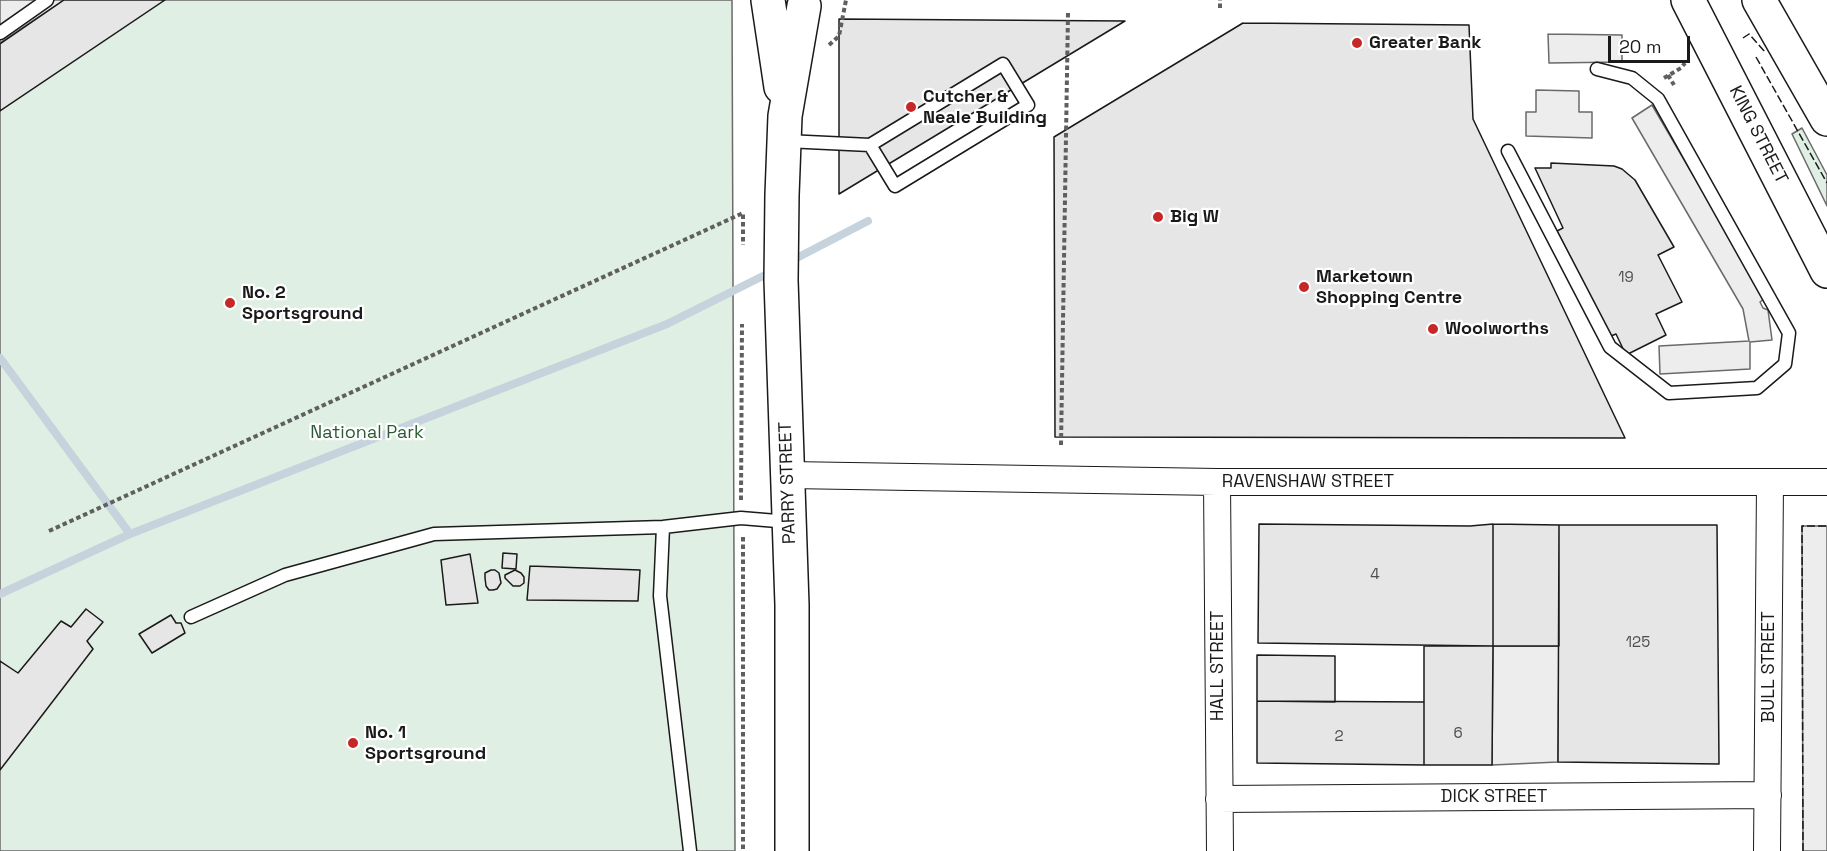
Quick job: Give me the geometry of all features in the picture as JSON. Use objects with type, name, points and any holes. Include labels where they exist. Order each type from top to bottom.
[{"type":"street","name":"PARRY STREET","points":[[770,0],[787,8],[809,3],[784,128]]},
{"type":"street","name":"PARRY STREET","points":[[770,0],[784,128],[781,280],[790,522],[792,851]]},
{"type":"street","name":"KING STREET","points":[[1688,0],[1827,271]]},
{"type":"street","points":[[1759,0],[1827,119]]},
{"type":"street","name":"RAVENSHAW STREET","points":[[789,475],[1217,482],[1827,482]]},
{"type":"street","name":"HALL STREET","points":[[1217,482],[1220,851]]},
{"type":"street","name":"BULL STREET","points":[[1767,851],[1770,483]]},
{"type":"street","name":"DICK STREET","points":[[1219,799],[1768,795]]},
{"type":"lane","points":[[0,33],[47,0]]},
{"type":"lane","points":[[784,128],[870,145],[1003,64],[1028,105],[895,186],[870,145]]},
{"type":"lane","points":[[1508,151],[1610,347],[1669,393],[1757,388],[1785,364],[1789,333],[1658,99],[1632,78],[1597,69]]},
{"type":"lane","points":[[191,617],[285,574],[434,534],[663,527],[741,518],[790,522]]},
{"type":"lane","points":[[663,527],[660,596],[690,851]]},
{"type":"path","points":[[824,50],[839,36],[846,0]]},
{"type":"path","points":[[1220,0],[1220,8]]},
{"type":"path","points":[[1061,445],[1068,13]]},
{"type":"path","points":[[1668,75],[1685,63]]},
{"type":"path","points":[[49,531],[743,213],[743,245]]},
{"type":"path","points":[[742,324],[743,851]]},
{"type":"green space","name":"National Park","points":[[0,0],[732,0],[735,851],[0,851]]},
{"type":"green space","points":[[1802,128],[1827,175],[1827,206],[1792,134]]},
{"type":"shaded area","points":[[0,0],[64,0],[0,43]]},
{"type":"shaded area","points":[[1548,34],[1622,35],[1622,62],[1549,63]]},
{"type":"shaded area","points":[[1536,90],[1579,91],[1579,112],[1592,112],[1592,138],[1526,136],[1526,112],[1536,112]]},
{"type":"shaded area","points":[[1652,105],[1765,298],[1760,302],[1763,308],[1768,310],[1772,340],[1750,342],[1750,369],[1660,374],[1659,346],[1749,341],[1743,309],[1632,118]]},
{"type":"shaded area","points":[[1802,526],[1827,526],[1827,851],[1803,851]]},
{"type":"shaded area","points":[[1493,646],[1559,646],[1558,762],[1492,765]]},
{"type":"building","points":[[64,0],[165,0],[0,111],[0,44]]},
{"type":"building","name":"Cutcher & Neale Building","points":[[839,19],[1125,21],[839,194]]},
{"type":"building","name":"Marketown Shopping Centre","points":[[1243,23],[1469,25],[1473,119],[1625,438],[1055,437],[1054,137]]},
{"type":"building","points":[[1551,163],[1614,166],[1622,169],[1635,180],[1674,247],[1658,255],[1682,302],[1656,314],[1666,335],[1626,355],[1616,334],[1611,336],[1557,231],[1563,228],[1535,168],[1551,168]]},
{"type":"building","points":[[1259,524],[1470,526],[1493,524],[1493,646],[1258,643]]},
{"type":"building","points":[[1493,524],[1559,525],[1559,646],[1493,646]]},
{"type":"building","points":[[1559,525],[1717,525],[1719,764],[1558,762]]},
{"type":"building","points":[[503,553],[517,554],[516,569],[502,568]]},
{"type":"building","points":[[470,554],[478,603],[446,605],[441,560]]},
{"type":"building","points":[[530,566],[640,570],[638,601],[527,600]]},
{"type":"building","points":[[491,570],[499,573],[501,583],[497,589],[489,590],[486,586],[485,573]]},
{"type":"building","points":[[515,570],[524,577],[524,583],[520,586],[513,586],[505,578],[505,575]]},
{"type":"building","points":[[86,609],[103,622],[87,641],[93,649],[0,770],[0,661],[18,673],[61,621],[71,627]]},
{"type":"building","points":[[171,615],[176,623],[181,623],[185,633],[152,653],[139,634]]},
{"type":"building","points":[[1424,646],[1493,646],[1492,765],[1424,765]]},
{"type":"building","points":[[1257,655],[1335,656],[1335,702],[1257,701]]},
{"type":"building","points":[[1257,701],[1424,702],[1424,765],[1257,763]]},
{"type":"waterway","points":[[789,262],[868,221]]},
{"type":"waterway","points":[[0,594],[130,534],[667,324],[775,270]]},
{"type":"waterway","points":[[0,358],[130,534]]},
{"type":"fence","points":[[1743,38],[1749,34],[1765,52]]},
{"type":"fence","points":[[1756,57],[1827,183]]},
{"type":"fence","points":[[1803,851],[1802,526],[1827,526]]},
{"type":"place","name":"Greater Bank","points":[[1357,43]]},
{"type":"place","name":"Cutcher & Neale Building","points":[[911,107]]},
{"type":"place","name":"Big W","points":[[1158,217]]},
{"type":"place","name":"Marketown Shopping Centre","points":[[1304,287]]},
{"type":"place","name":"No. 2 Sportsground","points":[[230,303]]},
{"type":"place","name":"Woolworths","points":[[1433,329]]},
{"type":"place","name":"No. 1 Sportsground","points":[[353,743]]}]
